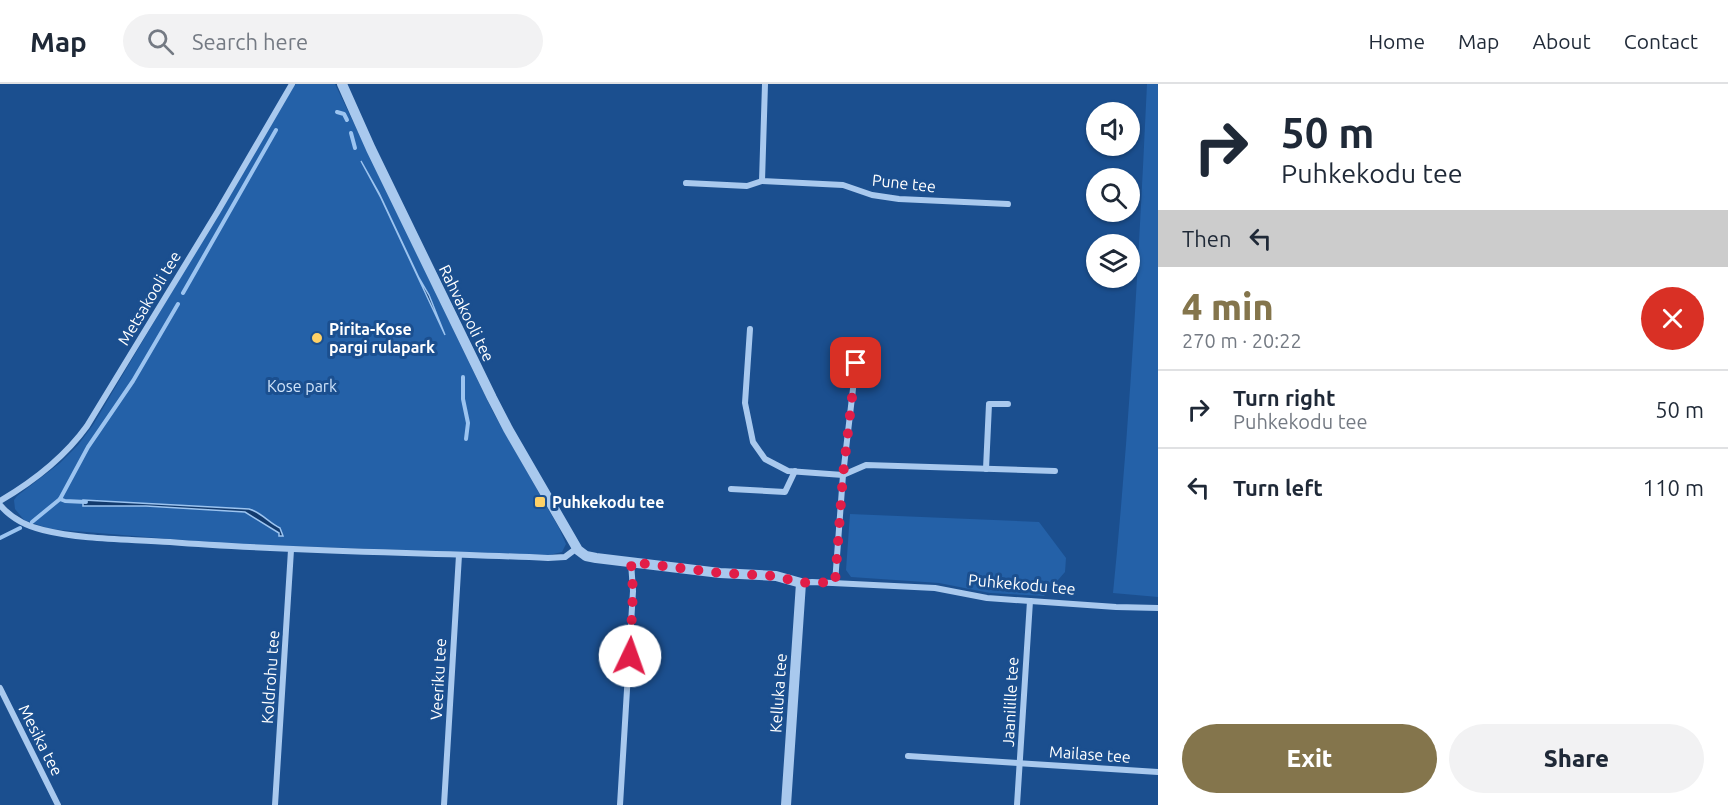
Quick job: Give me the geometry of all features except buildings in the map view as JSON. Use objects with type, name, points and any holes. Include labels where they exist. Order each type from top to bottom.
[{"type":"street","name":"Metsakooli tee","points":[[0,503],[54,464],[73,445],[87,426],[292,84]]},
{"type":"street","name":"Rahvakooli tee","points":[[342,84],[492,398],[577,548]]},
{"type":"street","points":[[762,181],[765,84]]},
{"type":"street","name":"Pune tee","points":[[686,183],[747,186],[762,181],[843,185],[872,195],[899,199],[1008,204]]},
{"type":"street","points":[[750,328],[745,403],[753,442],[765,459],[788,471],[843,475],[866,465],[1055,471]]},
{"type":"street","points":[[835,583],[843,475],[856,363]]},
{"type":"street","points":[[986,469],[989,404],[1008,404]]},
{"type":"street","points":[[731,489],[785,492],[795,471]]},
{"type":"street","points":[[0,503],[10,516],[51,532],[208,545],[291,550],[555,558],[568,555],[577,548]]},
{"type":"street","name":"Puhkekodu tee","points":[[577,548],[583,554],[591,557],[720,573],[776,576],[801,583],[935,588],[987,598],[1158,608]]},
{"type":"street","name":"Koldrohu tee","points":[[275,805],[291,550]]},
{"type":"street","name":"Veeriku tee","points":[[444,805],[459,555]]},
{"type":"street","points":[[620,805],[633,591],[631,562]]},
{"type":"street","name":"Kelluka tee","points":[[786,805],[801,583]]},
{"type":"street","name":"Jaanilille tee","points":[[1017,805],[1030,601]]},
{"type":"street","name":"Mesika tee","points":[[0,688],[58,805]]},
{"type":"street","name":"Mailase tee","points":[[908,756],[1158,772]]},
{"type":"green space","name":"Kose park","points":[[295,84],[335,84],[493,412],[559,528],[566,544],[562,552],[549,555],[231,544],[50,529],[24,520],[15,509],[14,500],[17,496],[60,463],[93,425]]},
{"type":"green space","points":[[1147,84],[1158,84],[1158,597],[1113,593],[1136,288],[1140,288]]},
{"type":"green space","points":[[850,514],[1039,522],[1066,558],[1065,572],[1044,596],[990,593],[939,583],[851,577],[846,570]]},
{"type":"shaded area","points":[[361,161],[379,193],[429,295],[445,335],[381,198]]},
{"type":"shaded area","points":[[83,500],[249,509],[280,528],[283,536],[279,536],[279,533],[245,512],[146,506],[83,506]]},
{"type":"waterway","points":[[337,112],[344,114],[347,120]]},
{"type":"waterway","points":[[183,293],[276,130]]},
{"type":"waterway","points":[[351,133],[355,148]]},
{"type":"waterway","points":[[32,522],[60,499],[88,447],[133,381],[178,304]]},
{"type":"waterway","points":[[463,377],[463,399],[468,423],[466,439]]},
{"type":"waterway","points":[[60,499],[86,502]]},
{"type":"waterway","points":[[0,538],[20,528]]},
{"type":"place","name":"Pirita-Kose pargi rulapark","points":[[317,338]]},
{"type":"place","name":"Puhkekodu tee","points":[[540,502]]},
{"type":"route","points":[[630,656],[633,591],[631,562],[720,573],[776,576],[801,583],[835,583],[843,475],[856,363]]}]
